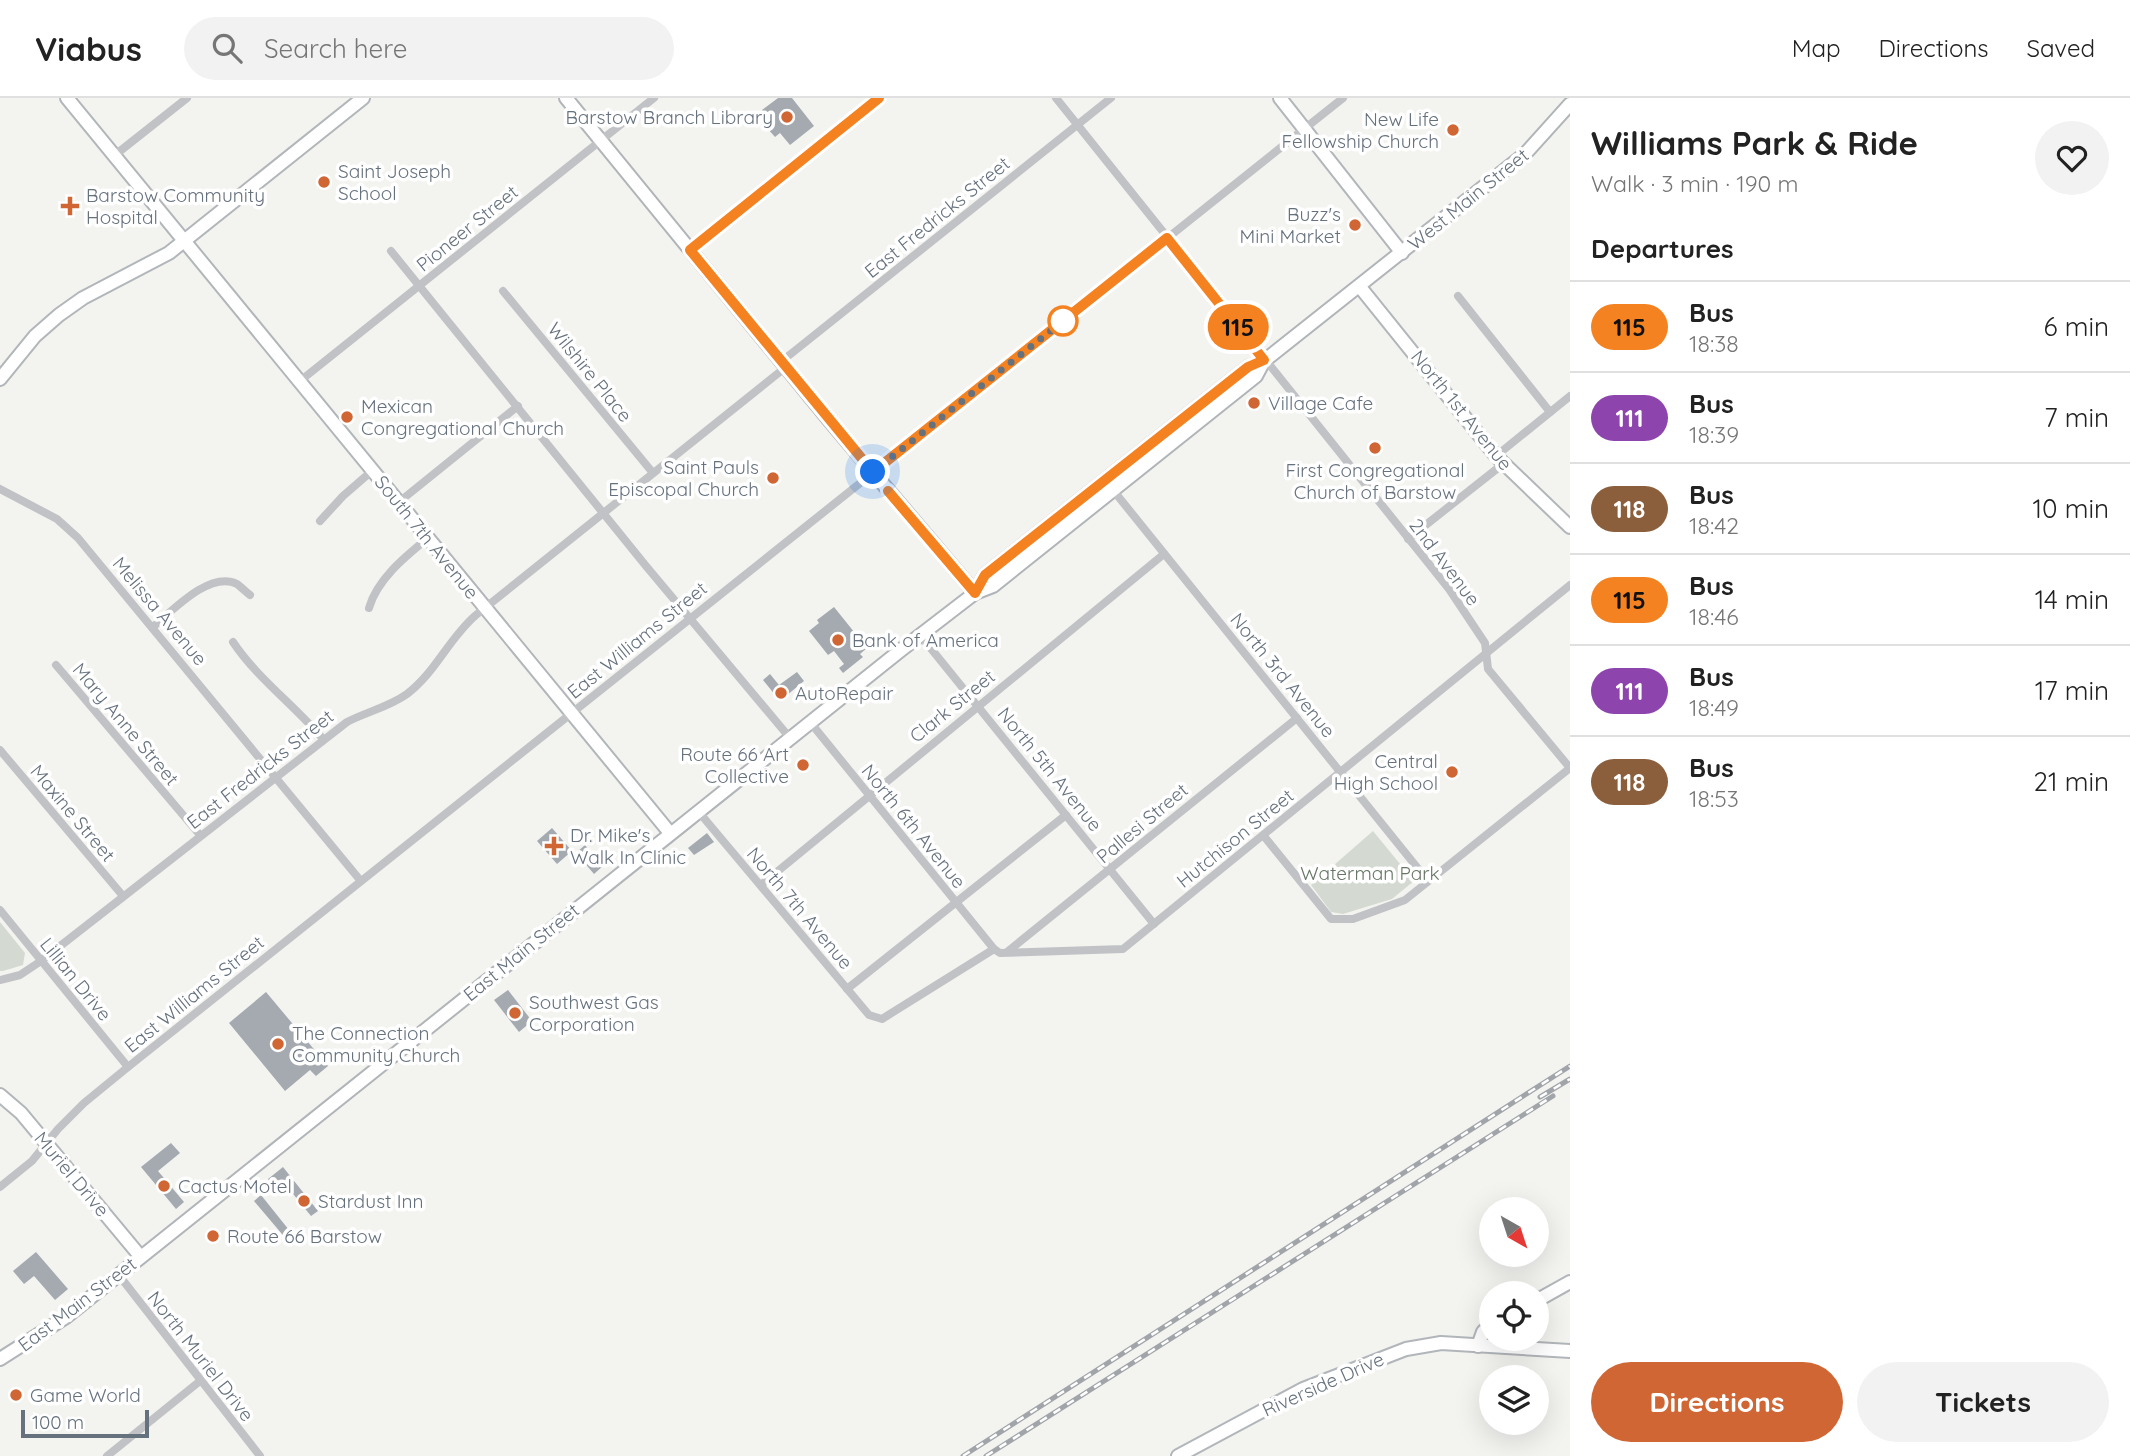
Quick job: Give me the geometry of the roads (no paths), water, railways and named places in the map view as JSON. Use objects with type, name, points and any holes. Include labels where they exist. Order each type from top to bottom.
[{"type":"main road","name":"South 7th Avenue","points":[[68,98],[670,833]]},
{"type":"main road","points":[[0,379],[27,345],[59,315],[92,293],[154,263],[363,98]]},
{"type":"main road","points":[[566,98],[975,593]]},
{"type":"main road","points":[[1280,98],[1402,253]]},
{"type":"main road","name":"West Main Street","points":[[1360,287],[1524,154],[1570,104]]},
{"type":"main road","name":"East Main Street","points":[[975,593],[985,575],[1248,367],[1264,360],[1360,287]]},
{"type":"main road","name":"North 1st Avenue","points":[[1360,287],[1499,460],[1570,527]]},
{"type":"main road","name":"East Main Street","points":[[0,1359],[66,1317],[920,635],[975,593],[993,586],[1256,376],[1264,360]]},
{"type":"main road","name":"Muriel Drive","points":[[0,1095],[21,1113],[140,1256]]},
{"type":"main road","points":[[1549,1294],[1570,1282]]},
{"type":"main road","name":"Riverside Drive","points":[[1178,1456],[1303,1389],[1383,1357],[1425,1345],[1570,1351]]},
{"type":"street","points":[[115,155],[187,98]]},
{"type":"street","name":"Pioneer Street","points":[[300,381],[654,98]]},
{"type":"street","points":[[690,250],[878,98]]},
{"type":"street","name":"2nd Avenue","points":[[1056,98],[1449,589],[1485,643],[1488,669],[1570,768]]},
{"type":"street","name":"East Fredricks Street","points":[[0,980],[20,975],[41,961],[346,722],[407,694],[429,673],[464,625],[485,607],[1111,98]]},
{"type":"street","name":"East Williams Street","points":[[0,1187],[47,1145],[70,1117],[128,1067],[1343,98]]},
{"type":"street","points":[[391,251],[790,738]]},
{"type":"street","name":"Wilshire Place","points":[[503,291],[653,473]]},
{"type":"street","points":[[1458,296],[1550,412]]},
{"type":"street","points":[[1408,539],[1570,396]]},
{"type":"street","points":[[399,502],[518,406]]},
{"type":"street","points":[[320,521],[373,470]]},
{"type":"street","name":"Melissa Avenue","points":[[0,489],[57,519],[85,546],[360,880]]},
{"type":"street","name":"North 3rd Avenue","points":[[1112,490],[1429,881]]},
{"type":"street","points":[[369,608],[372,599],[394,569],[428,538]]},
{"type":"street","name":"Clark Street","points":[[761,885],[868,794],[1164,554]]},
{"type":"street","points":[[153,627],[198,589],[214,582],[237,584],[250,595]]},
{"type":"street","name":"Hutchison Street","points":[[994,949],[1000,953],[1123,949],[1570,585]]},
{"type":"street","name":"North 5th Avenue","points":[[920,635],[1153,924]]},
{"type":"street","points":[[233,642],[243,657],[299,711],[323,739]]},
{"type":"street","name":"Mary Anne Street","points":[[56,665],[200,835]]},
{"type":"street","name":"Pallesi Street","points":[[1007,952],[1297,718]]},
{"type":"street","name":"North 6th Avenue","points":[[810,722],[994,949]]},
{"type":"street","name":"Maxine Street","points":[[0,750],[123,896]]},
{"type":"street","points":[[1263,835],[1331,919],[1353,919],[1405,900],[1570,768]]},
{"type":"street","name":"North 7th Avenue","points":[[698,811],[869,1015],[882,1019],[994,949]]},
{"type":"street","points":[[847,989],[1066,815]]},
{"type":"street","name":"Lillian Drive","points":[[0,910],[128,1067]]},
{"type":"street","name":"North Muriel Drive","points":[[118,1274],[260,1456]]},
{"type":"street","points":[[107,1456],[200,1381]]},
{"type":"railway","points":[[963,1456],[1570,1066]]},
{"type":"railway","points":[[1540,1097],[1570,1079]]},
{"type":"railway","points":[[986,1456],[1553,1096]]},
{"type":"place","name":"Barstow Branch Library","points":[[787,117]]},
{"type":"place","name":"New Life Fellowship Church","points":[[1453,130]]},
{"type":"place","name":"Saint Joseph School","points":[[324,182]]},
{"type":"place","name":"Barstow Community Hospital","points":[[70,206]]},
{"type":"place","name":"Buzz's Mini Market","points":[[1355,225]]},
{"type":"place","name":"Village Cafe","points":[[1254,403]]},
{"type":"place","name":"Mexican Congregational Church","points":[[347,417]]},
{"type":"place","name":"First Congregational Church of Barstow","points":[[1375,448]]},
{"type":"place","name":"Saint Pauls Episcopal Church","points":[[773,478]]},
{"type":"place","name":"Bank of America","points":[[838,640]]},
{"type":"place","name":"AutoRepair","points":[[781,693]]},
{"type":"place","name":"Route 66 Art Collective","points":[[803,765]]},
{"type":"place","name":"Central High School","points":[[1452,772]]},
{"type":"place","name":"Dr. Mike's Walk In Clinic","points":[[554,846]]},
{"type":"place","name":"Southwest Gas Corporation","points":[[515,1013]]},
{"type":"place","name":"The Connection Community Church","points":[[278,1044]]},
{"type":"place","name":"Cactus Motel","points":[[164,1186]]},
{"type":"place","name":"Stardust Inn","points":[[304,1201]]},
{"type":"place","name":"Route 66 Barstow","points":[[213,1236]]},
{"type":"place","name":"Game World","points":[[16,1395]]},
{"type":"park label","name":"Waterman Park","points":[[1370,873]]}]
